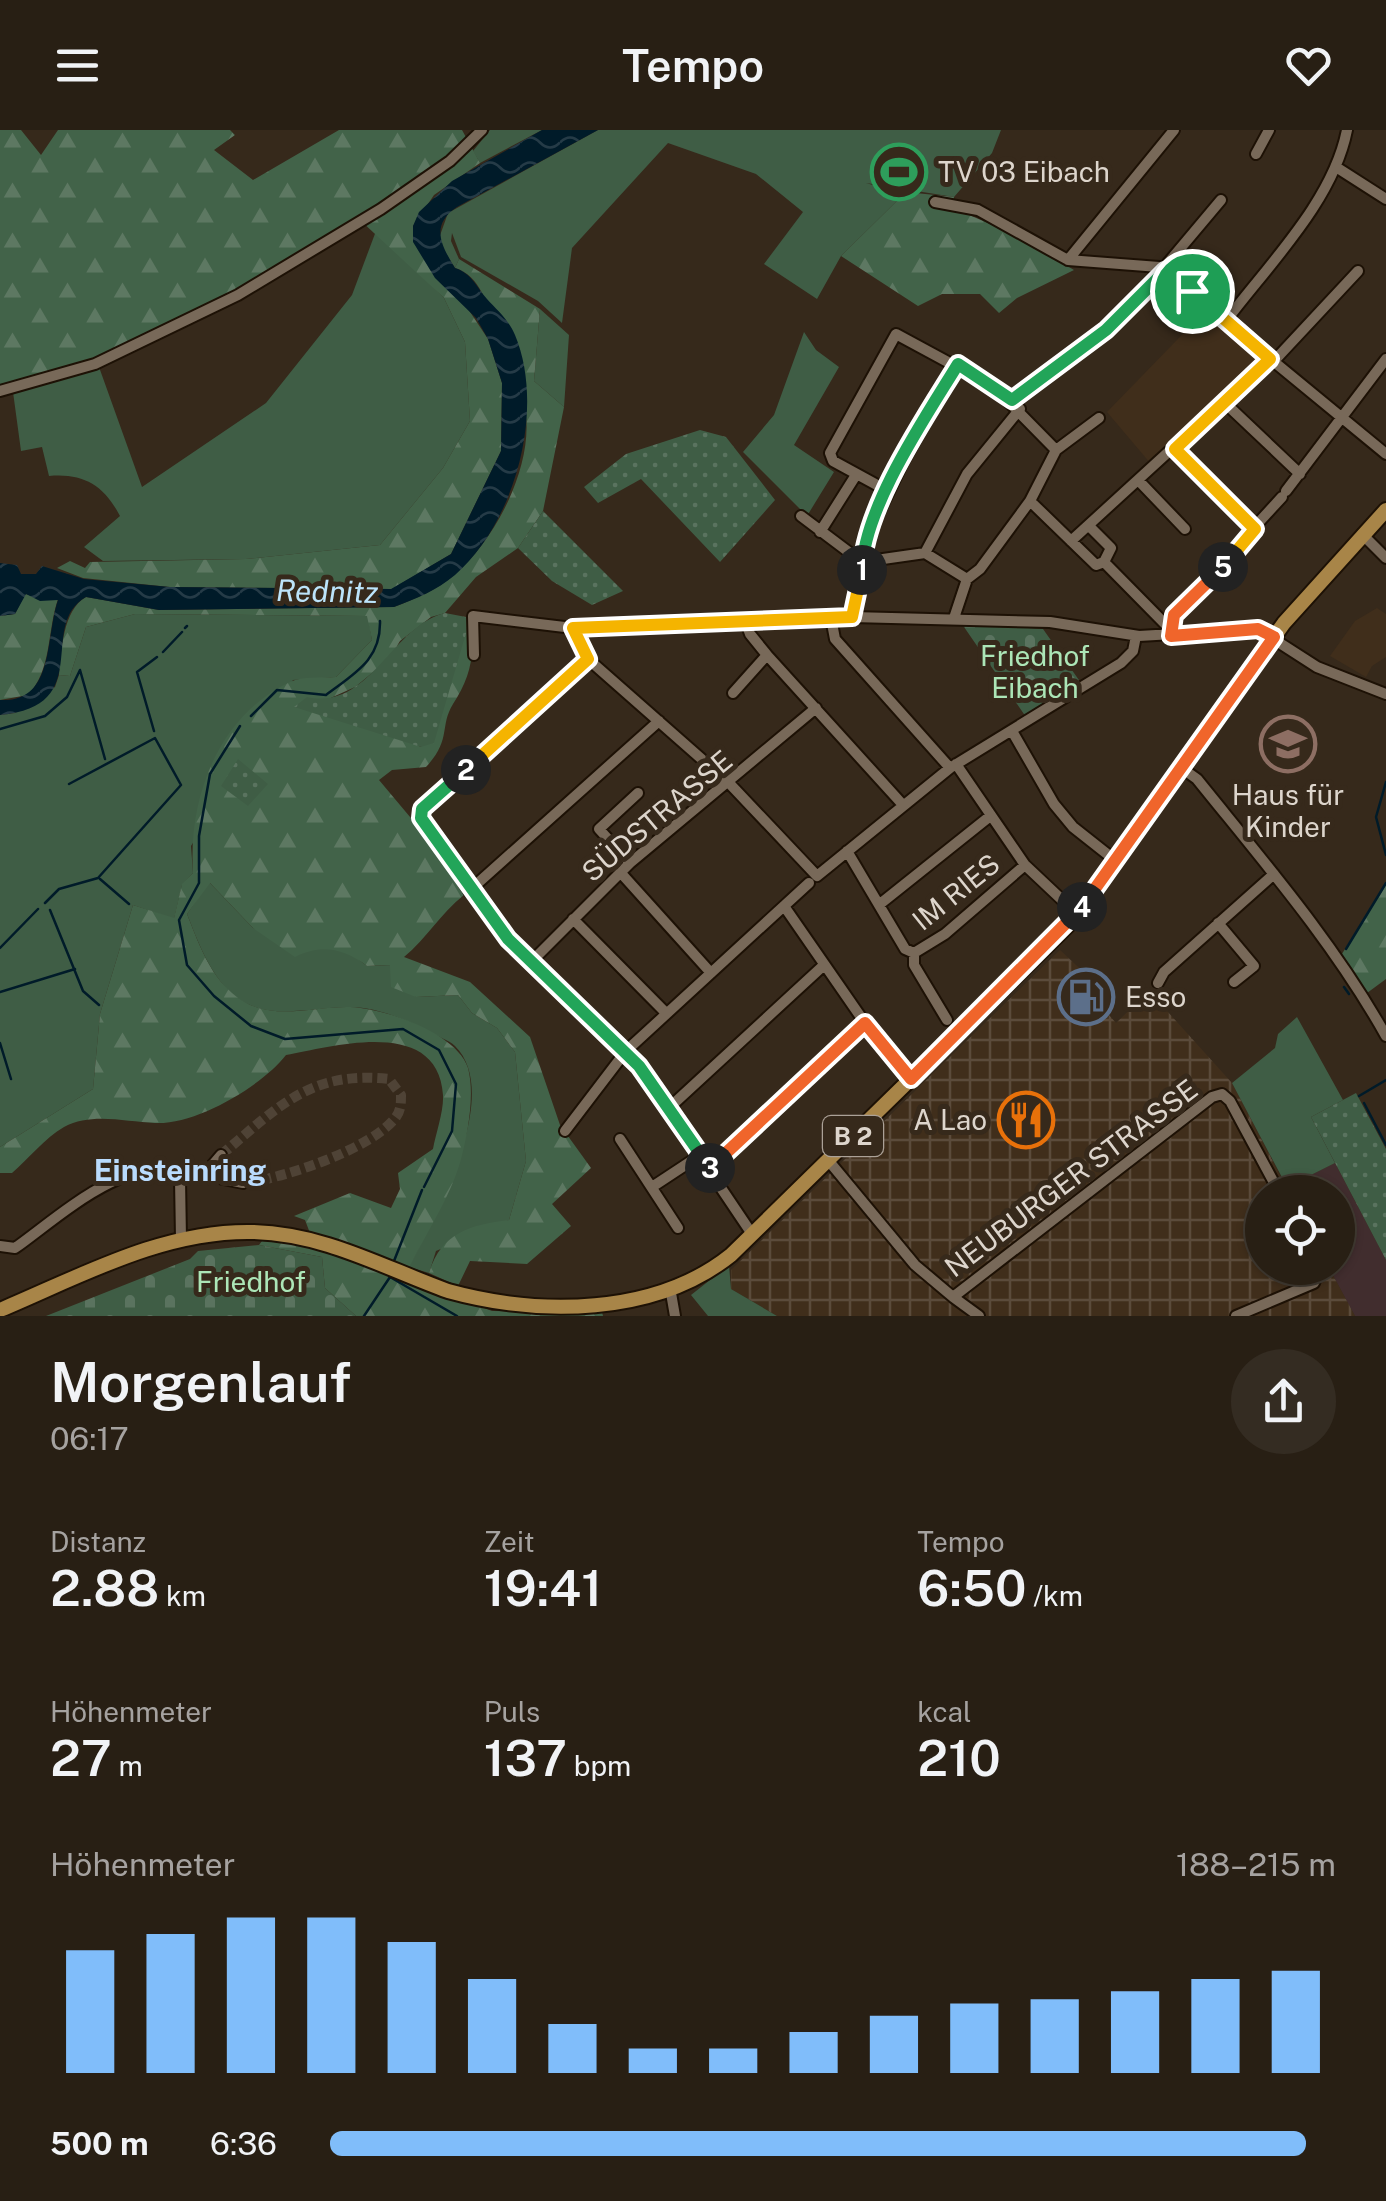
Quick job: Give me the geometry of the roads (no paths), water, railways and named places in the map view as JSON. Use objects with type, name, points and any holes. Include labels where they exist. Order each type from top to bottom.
[{"type":"main road","name":"B 2","points":[[0,1310],[140,1251],[181,1239],[233,1232],[286,1234],[344,1248],[476,1300],[558,1312],[632,1303],[671,1293],[716,1267],[752,1234],[1077,914],[1274,637],[1386,510]]},
{"type":"street","points":[[0,391],[96,364],[238,295],[370,216],[450,161],[482,130]]},
{"type":"street","points":[[1068,260],[1078,242],[1174,130]]},
{"type":"street","points":[[1256,154],[1269,130]]},
{"type":"street","points":[[1226,321],[1336,167],[1347,130]]},
{"type":"street","points":[[1336,167],[1386,200]]},
{"type":"street","points":[[926,553],[966,474],[1016,405],[1106,330],[1165,271],[1221,200]]},
{"type":"street","points":[[935,202],[978,210],[1068,260],[1165,271],[1386,454]]},
{"type":"street","points":[[1071,541],[1271,360],[1358,271]]},
{"type":"street","points":[[888,490],[833,461],[830,450],[896,334],[958,364],[1016,405],[1056,450]]},
{"type":"street","points":[[1170,632],[1174,615],[1284,494],[1344,420],[1386,359]]},
{"type":"street","points":[[852,617],[862,562],[888,490],[958,364]]},
{"type":"street","points":[[1224,402],[1300,474]]},
{"type":"street","points":[[954,618],[966,579],[980,569],[1030,501],[1056,450],[1099,418]]},
{"type":"street","points":[[1175,449],[1255,529]]},
{"type":"street","points":[[820,532],[856,474]]},
{"type":"street","points":[[1139,481],[1184,530]]},
{"type":"street","points":[[1030,501],[1096,565],[1104,562],[1111,548],[1090,527]]},
{"type":"street","points":[[801,516],[862,562],[926,553],[966,579]]},
{"type":"street","points":[[1362,534],[1386,558]]},
{"type":"street","points":[[1104,562],[1170,632]]},
{"type":"street","points":[[474,655],[473,616],[573,628],[852,617],[1050,622],[1136,636],[1258,629],[1318,667],[1386,694]]},
{"type":"street","points":[[832,618],[835,639],[953,766],[1025,865],[1077,914]]},
{"type":"street","points":[[745,620],[750,634],[767,654],[903,805]]},
{"type":"street","points":[[573,628],[588,659],[730,784],[813,880]]},
{"type":"street","points":[[565,1131],[626,1051],[813,880],[953,766],[1121,664],[1133,651],[1136,636]]},
{"type":"street","points":[[733,693],[767,654]]},
{"type":"street","points":[[588,659],[422,809],[421,818],[469,891],[531,962],[626,1051],[670,1107],[752,1234]]},
{"type":"street","name":"SÜDSTRASSE","points":[[531,962],[630,862],[730,784],[816,708]]},
{"type":"street","points":[[469,891],[658,721]]},
{"type":"street","points":[[1012,731],[1054,804],[1073,827],[1116,861]]},
{"type":"street","points":[[1183,769],[1197,778],[1274,874],[1332,952],[1386,1036]]},
{"type":"street","points":[[630,862],[599,829],[638,793]]},
{"type":"street","points":[[880,904],[989,817]]},
{"type":"street","name":"IM RIES","points":[[847,851],[905,949],[914,953]]},
{"type":"street","name":"IM RIES","points":[[914,953],[944,934],[1025,865]]},
{"type":"street","points":[[620,872],[710,972]]},
{"type":"street","points":[[1158,983],[1164,972],[1274,874]]},
{"type":"street","points":[[784,906],[865,1023],[911,1079]]},
{"type":"street","points":[[573,919],[666,1013]]},
{"type":"street","points":[[1218,923],[1254,966],[1234,982]]},
{"type":"street","name":"IM RIES","points":[[914,953],[914,965],[946,1020]]},
{"type":"street","points":[[670,1107],[824,965]]},
{"type":"street","points":[[708,1170],[865,1023]]},
{"type":"street","name":"NEUBURGER STRASSE","points":[[828,1160],[915,1264],[953,1297],[1212,1097],[1222,1094],[1230,1101],[1270,1175]]},
{"type":"street","points":[[620,1139],[678,1228]]},
{"type":"street","points":[[204,1174],[221,1156]]},
{"type":"street","points":[[652,1187],[700,1156]]},
{"type":"street","points":[[0,1246],[15,1248],[132,1172],[166,1170],[180,1179],[204,1174],[243,1183]]},
{"type":"street","points":[[180,1179],[181,1239]]},
{"type":"street","points":[[1236,1316],[1309,1285]]},
{"type":"street","points":[[671,1293],[675,1316]]},
{"type":"street","points":[[953,1297],[980,1316]]},
{"type":"water","name":"Rednitz","points":[[542,130],[598,130],[457,207],[441,228],[442,243],[455,268],[469,277],[510,325],[524,364],[527,396],[519,463],[509,496],[476,553],[441,585],[394,607],[159,610],[86,597],[72,610],[65,626],[57,681],[47,697],[29,709],[0,715],[0,700],[18,698],[39,680],[58,600],[40,601],[26,594],[15,614],[0,616],[0,563],[17,565],[21,574],[36,574],[42,566],[84,579],[170,587],[391,589],[451,554],[501,451],[502,383],[488,339],[476,318],[435,278],[413,242],[413,226],[419,212],[452,181]]},
{"type":"waterway","name":"Rednitz","points":[[251,716],[277,690],[326,695],[371,656],[380,621]]},
{"type":"waterway","points":[[163,652],[182,632]]},
{"type":"waterway","points":[[154,731],[137,672],[157,657]]},
{"type":"waterway","points":[[0,729],[45,716],[67,697],[80,670],[105,759]]},
{"type":"waterway","points":[[240,726],[210,774],[199,836],[199,883],[179,920],[187,965],[214,996],[251,1026],[285,1039],[403,1029],[439,1050],[456,1084],[452,1131],[424,1187]]},
{"type":"waterway","points":[[45,903],[59,889],[98,878],[181,785],[155,738],[69,784]]},
{"type":"waterway","points":[[1386,782],[1376,817],[1386,855]]},
{"type":"waterway","points":[[100,879],[129,904]]},
{"type":"waterway","points":[[1346,949],[1386,883]]},
{"type":"waterway","points":[[0,948],[38,909]]},
{"type":"waterway","points":[[50,910],[83,991],[99,1005]]},
{"type":"waterway","points":[[0,992],[75,969]]},
{"type":"waterway","points":[[1344,987],[1349,994]]},
{"type":"waterway","points":[[0,1043],[11,1079]]},
{"type":"waterway","points":[[1359,1096],[1386,1080]]},
{"type":"waterway","points":[[1364,1103],[1386,1145]]},
{"type":"waterway","points":[[394,1261],[422,1190]]},
{"type":"waterway","points":[[364,1316],[390,1277],[457,1316]]},
{"type":"tunnel","points":[[221,1155],[278,1108],[316,1087],[337,1080],[389,1079],[401,1095],[396,1117],[367,1140],[302,1169],[243,1183]]},
{"type":"place","name":"TV 03 Eibach","points":[[899,172]]},
{"type":"place","name":"Haus für Kinder","points":[[1288,744]]},
{"type":"place","name":"Esso","points":[[1086,997]]},
{"type":"place","name":"A Lao","points":[[1026,1120]]},
{"type":"district","name":"Einsteinring","points":[[180,1171]]},
{"type":"park label","name":"Friedhof Eibach","points":[[1035,672]]},
{"type":"park label","name":"Friedhof","points":[[251,1282]]}]
